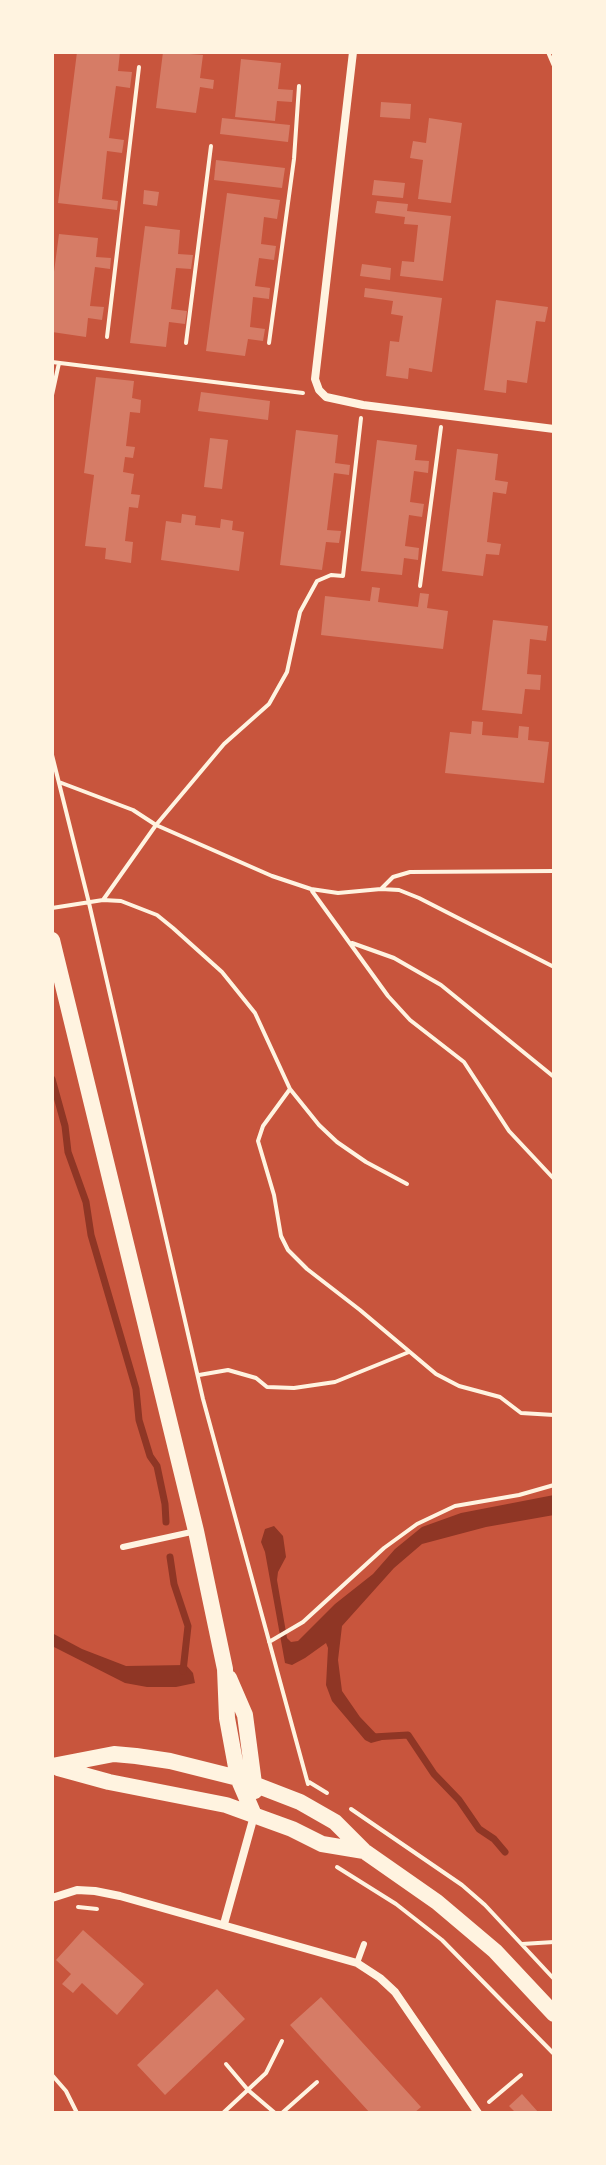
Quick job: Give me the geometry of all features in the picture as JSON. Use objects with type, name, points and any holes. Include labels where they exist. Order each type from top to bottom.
[{"type":"main road","points":[[52,940],[196,1531],[225,1669],[227,1718],[238,1778],[254,1815]]},
{"type":"main road","points":[[225,1669],[245,1715],[255,1784],[254,1815]]},
{"type":"main road","points":[[52,1766],[114,1754],[170,1761],[238,1778],[300,1802],[335,1822],[364,1851],[427,1894],[495,1951],[554,2014]]},
{"type":"main road","points":[[52,1766],[109,1782],[226,1805],[292,1829],[322,1844],[364,1851]]},
{"type":"street","points":[[353,52],[315,379],[319,390],[326,397],[363,405],[554,429]]},
{"type":"street","points":[[224,1924],[254,1815]]},
{"type":"street","points":[[52,1898],[77,1890],[95,1891],[357,1963],[395,1992],[478,2112]]},
{"type":"lane","points":[[123,1547],[196,1531]]},
{"type":"lane","points":[[357,1963],[364,1944]]},
{"type":"path","points":[[548,52],[554,66]]},
{"type":"path","points":[[107,337],[139,67]]},
{"type":"path","points":[[269,343],[294,159],[299,86]]},
{"type":"path","points":[[186,343],[211,146]]},
{"type":"path","points":[[52,362],[303,393]]},
{"type":"path","points":[[52,395],[59,363]]},
{"type":"path","points":[[103,900],[156,825],[224,744],[269,704],[287,672],[300,612],[317,581],[331,575],[343,576],[363,405]]},
{"type":"path","points":[[420,586],[443,417]]},
{"type":"path","points":[[52,755],[198,1376],[309,1782],[300,1802]]},
{"type":"path","points":[[59,782],[133,810],[156,825],[272,876],[311,889],[338,893],[399,890],[554,967]]},
{"type":"path","points":[[381,889],[393,877],[410,872],[554,871]]},
{"type":"path","points":[[311,889],[388,996],[410,1020],[464,1062],[509,1131],[554,1179]]},
{"type":"path","points":[[52,908],[103,900],[121,901],[157,915],[222,972],[255,1013],[290,1089],[304,1109],[337,1142],[407,1184]]},
{"type":"path","points":[[349,942],[380,952],[441,985],[554,1077]]},
{"type":"path","points":[[290,1089],[263,1126],[258,1141],[284,1243],[307,1269],[436,1374],[459,1386],[500,1397],[521,1413],[554,1415]]},
{"type":"path","points":[[198,1376],[228,1370],[256,1378],[267,1387],[294,1388],[335,1382],[409,1352]]},
{"type":"path","points":[[269,1642],[303,1622],[384,1548],[417,1524],[455,1506],[519,1495],[554,1485]]},
{"type":"path","points":[[309,1782],[336,1799]]},
{"type":"path","points":[[349,1807],[462,1885],[485,1905],[554,1979]]},
{"type":"path","points":[[330,1864],[421,1922],[554,2054]]},
{"type":"path","points":[[77,1907],[105,1909]]},
{"type":"path","points":[[522,1944],[554,1942]]},
{"type":"path","points":[[223,2113],[266,2073],[282,2041]]},
{"type":"path","points":[[226,2064],[248,2090],[275,2113]]},
{"type":"path","points":[[52,2075],[66,2091],[77,2113]]},
{"type":"path","points":[[478,2112],[521,2075]]},
{"type":"path","points":[[282,2113],[317,2082]]},
{"type":"shaded area","points":[[554,1495],[554,1515],[486,1527],[422,1544],[394,1568],[342,1626],[338,1660],[342,1691],[360,1717],[382,1740],[371,1743],[365,1740],[332,1701],[326,1685],[326,1643],[292,1665],[285,1663],[261,1542],[265,1529],[274,1526],[283,1536],[286,1557],[277,1580],[287,1638],[291,1642],[298,1641],[422,1527],[461,1513]]},
{"type":"shaded area","points":[[52,1633],[126,1666],[186,1665],[193,1673],[195,1683],[176,1687],[147,1687],[125,1683],[52,1646]]},
{"type":"building","points":[[77,52],[120,52],[118,71],[132,72],[130,88],[116,86],[109,138],[124,140],[122,153],[107,151],[102,199],[118,201],[117,210],[58,203]]},
{"type":"building","points":[[163,52],[203,55],[200,78],[214,80],[213,89],[200,87],[196,113],[156,108]]},
{"type":"building","points":[[241,59],[281,63],[278,89],[293,90],[292,102],[277,101],[275,121],[235,117]]},
{"type":"building","points":[[381,102],[411,104],[410,119],[380,117]]},
{"type":"building","points":[[222,118],[290,125],[288,142],[220,134]]},
{"type":"building","points":[[429,118],[462,123],[451,203],[418,199],[423,160],[410,158],[413,141],[426,143]]},
{"type":"building","points":[[216,160],[285,168],[282,188],[214,180]]},
{"type":"building","points":[[374,180],[405,183],[403,198],[372,195]]},
{"type":"building","points":[[144,190],[159,192],[157,206],[143,204]]},
{"type":"building","points":[[227,193],[280,200],[277,219],[264,217],[261,244],[276,246],[274,260],[259,258],[255,286],[270,288],[269,299],[253,297],[250,327],[265,329],[263,341],[248,339],[245,356],[206,351]]},
{"type":"building","points":[[377,201],[408,204],[407,211],[451,216],[443,281],[400,276],[402,261],[414,262],[418,225],[404,224],[405,217],[375,213]]},
{"type":"building","points":[[145,226],[180,230],[178,254],[193,255],[191,269],[176,268],[171,309],[187,311],[185,324],[169,322],[166,347],[130,343]]},
{"type":"building","points":[[59,234],[98,238],[96,257],[111,258],[110,269],[95,267],[90,306],[104,307],[102,320],[88,318],[86,337],[52,332],[52,287]]},
{"type":"building","points":[[362,264],[391,268],[390,280],[360,276]]},
{"type":"building","points":[[365,288],[442,298],[432,372],[409,368],[408,379],[386,376],[390,341],[399,342],[403,316],[391,314],[393,301],[364,297]]},
{"type":"building","points":[[496,300],[548,307],[545,322],[536,321],[527,383],[507,380],[506,393],[484,390]]},
{"type":"building","points":[[96,377],[134,381],[132,398],[141,400],[140,413],[130,412],[126,446],[135,447],[133,458],[125,457],[123,472],[134,474],[131,494],[140,495],[138,508],[129,507],[125,541],[133,542],[131,563],[105,559],[106,548],[85,546],[94,475],[84,473]]},
{"type":"building","points":[[201,392],[270,401],[268,420],[198,411]]},
{"type":"building","points":[[296,430],[338,435],[335,463],[350,465],[349,475],[334,473],[327,530],[341,531],[339,543],[326,542],[322,570],[280,565]]},
{"type":"building","points":[[210,438],[228,440],[222,489],[204,487]]},
{"type":"building","points":[[377,440],[417,445],[415,460],[429,461],[428,473],[414,471],[410,502],[424,504],[422,517],[409,515],[405,546],[419,548],[418,560],[404,558],[402,575],[361,571]]},
{"type":"building","points":[[457,449],[498,454],[495,480],[508,482],[506,494],[493,492],[487,542],[501,544],[499,555],[486,554],[483,576],[442,571]]},
{"type":"building","points":[[182,514],[196,516],[195,525],[220,528],[221,519],[233,521],[232,530],[244,532],[239,571],[161,560],[166,521],[181,523]]},
{"type":"building","points":[[372,587],[380,588],[378,602],[418,607],[420,593],[429,594],[427,608],[448,611],[443,649],[321,635],[325,596],[370,601]]},
{"type":"building","points":[[493,620],[548,626],[546,641],[530,639],[527,674],[541,675],[540,690],[525,689],[522,714],[482,710]]},
{"type":"building","points":[[472,721],[483,722],[482,735],[518,738],[519,726],[529,727],[528,740],[549,742],[544,783],[445,773],[450,732],[471,734]]},
{"type":"building","points":[[83,1930],[144,1984],[117,2015],[82,1983],[73,1993],[62,1984],[71,1974],[56,1960]]},
{"type":"building","points":[[217,1989],[245,2019],[165,2095],[137,2065]]},
{"type":"building","points":[[321,1997],[421,2107],[414,2113],[370,2113],[290,2025]]},
{"type":"building","points":[[522,2094],[539,2113],[516,2113],[509,2106]]},
{"type":"waterway","points":[[52,1079],[65,1126],[68,1152],[86,1202],[91,1235],[136,1389],[139,1420],[150,1456],[157,1466],[166,1522]]},
{"type":"waterway","points":[[170,1557],[174,1584],[188,1626],[183,1671]]},
{"type":"waterway","points":[[373,1737],[408,1735],[434,1774],[459,1800],[479,1829],[494,1839],[505,1852]]}]
